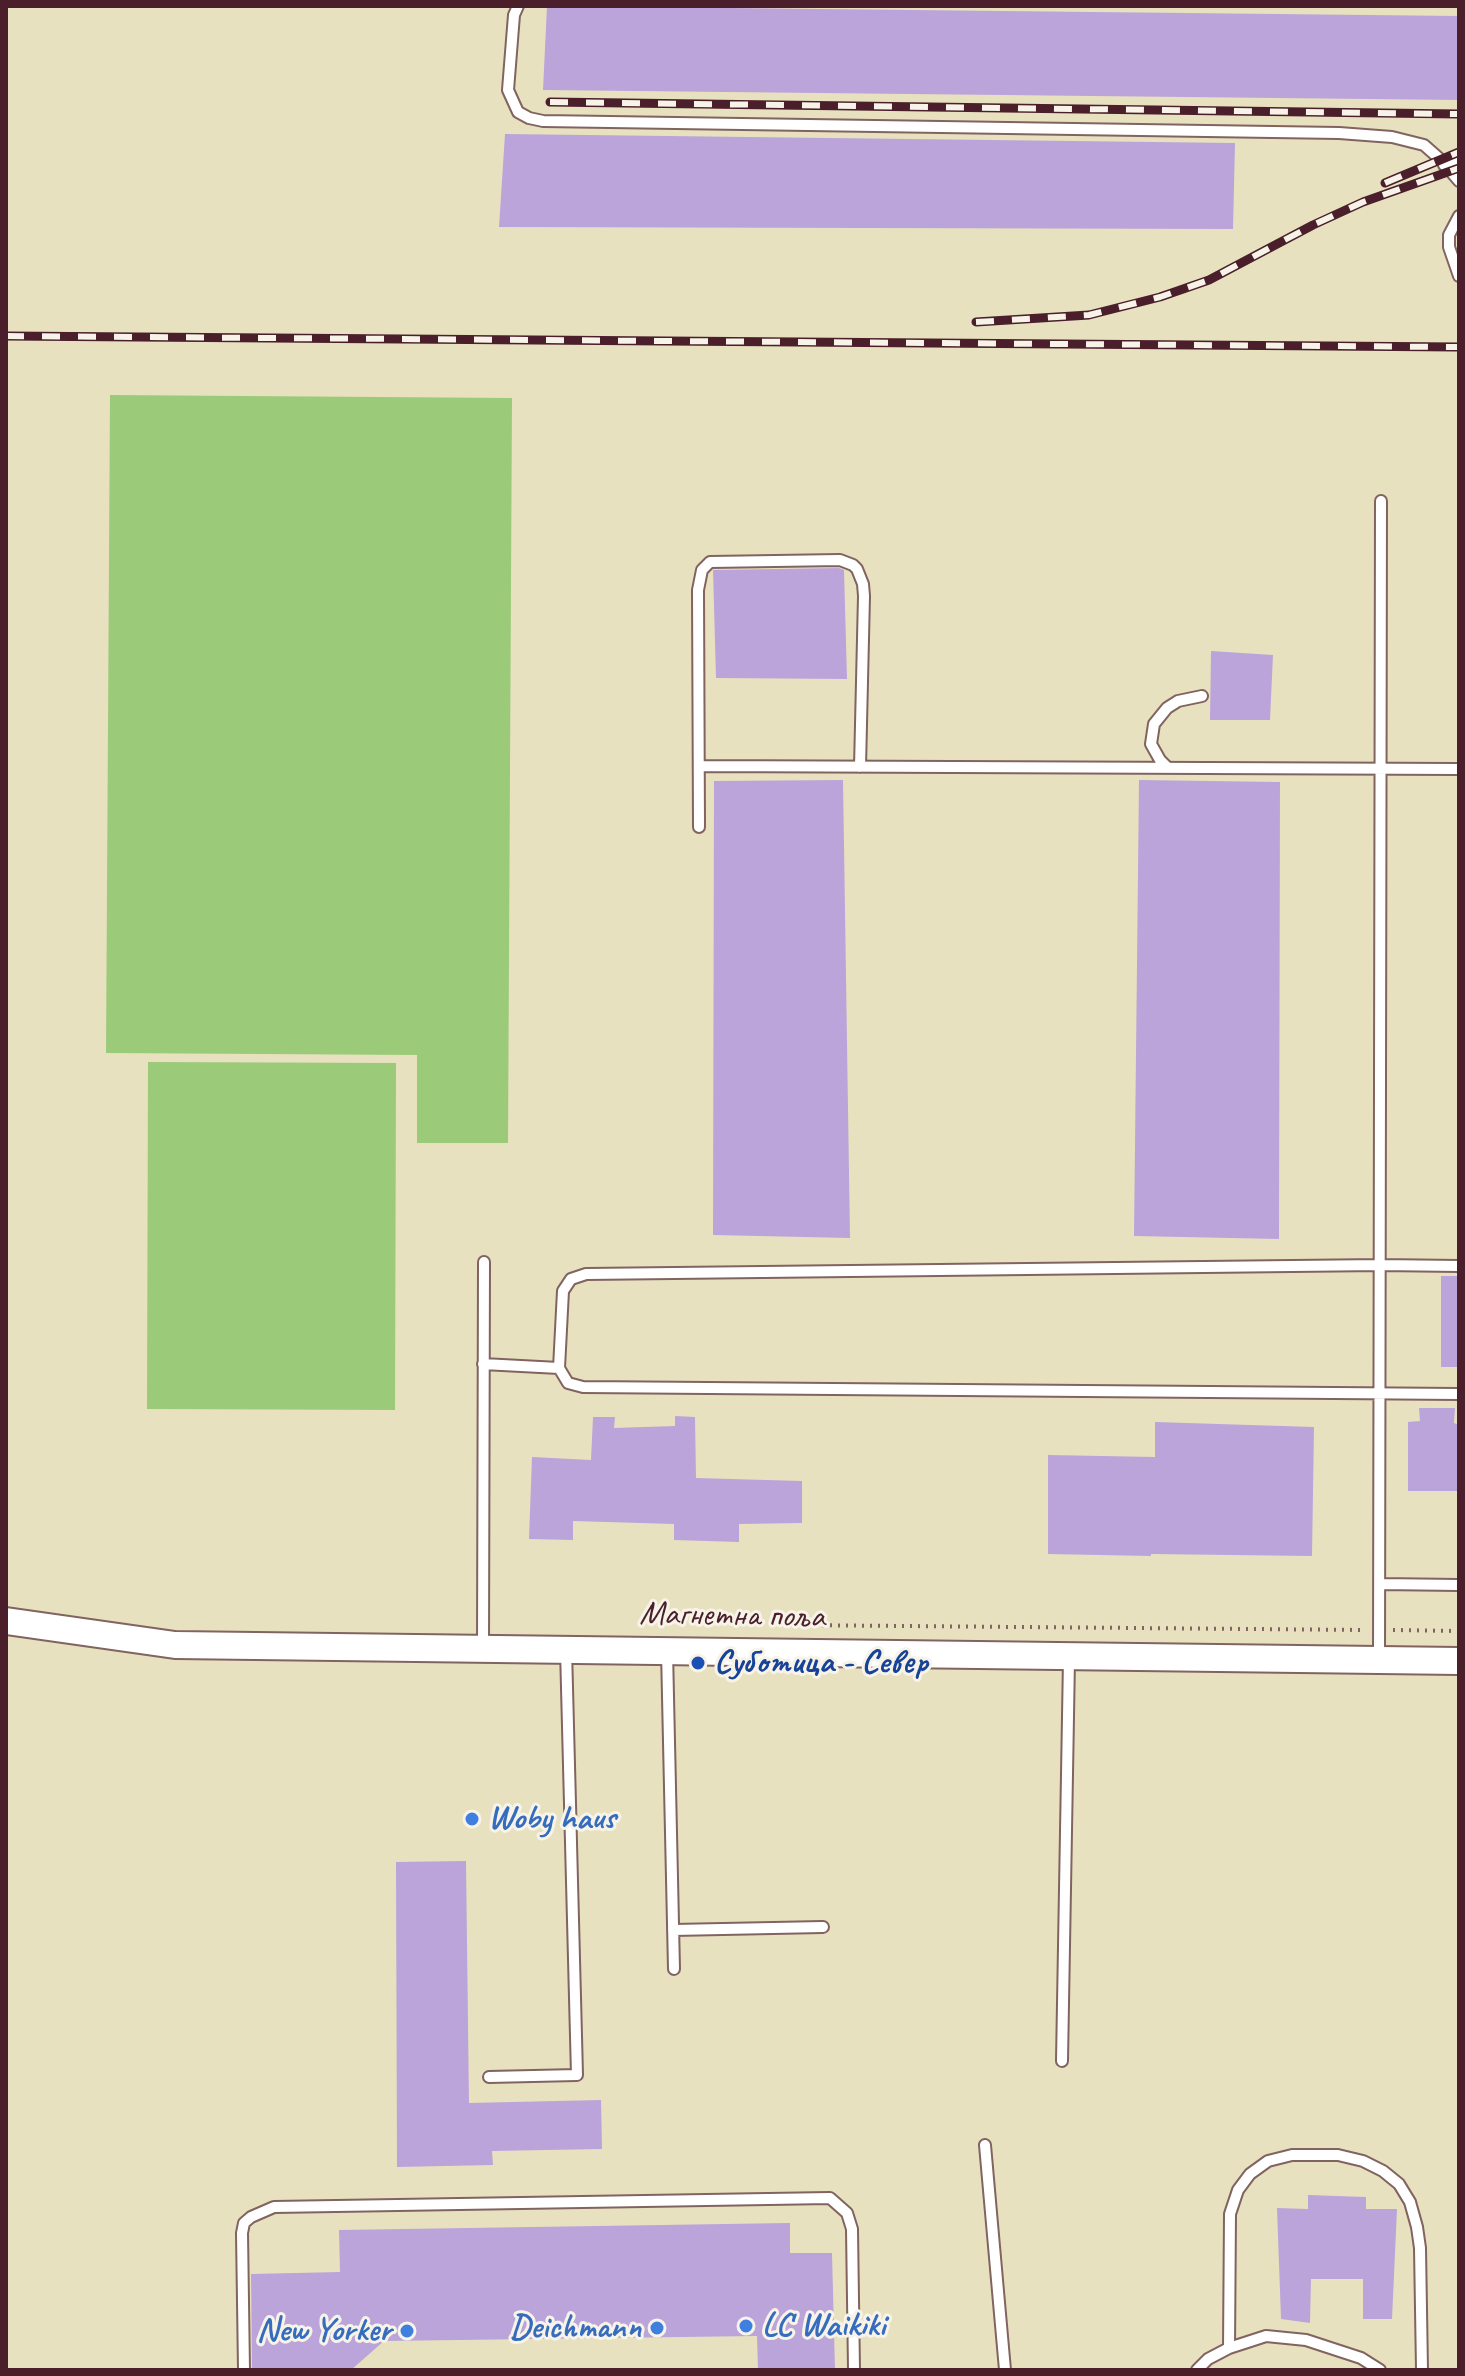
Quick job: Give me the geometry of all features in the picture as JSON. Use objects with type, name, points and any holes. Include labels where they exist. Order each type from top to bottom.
[{"type":"street","name":"Магнетна поља","points":[[6,1621],[175,1645],[1459,1661]]},
{"type":"lane","points":[[518,6],[514,15],[508,90],[518,112],[543,121],[1339,133],[1392,137],[1424,145],[1459,181]]},
{"type":"lane","points":[[1444,165],[1459,160]]},
{"type":"lane","points":[[1459,216],[1449,235],[1449,247],[1459,276]]},
{"type":"lane","points":[[1379,1660],[1381,501]]},
{"type":"lane","points":[[699,827],[698,590],[705,565],[715,561],[840,560],[857,569],[864,596],[860,767]]},
{"type":"lane","points":[[1168,768],[1151,744],[1154,724],[1167,708],[1178,701],[1202,696]]},
{"type":"lane","points":[[699,766],[1459,769]]},
{"type":"lane","points":[[483,1649],[484,1262]]},
{"type":"lane","points":[[1459,1266],[586,1274],[571,1279],[563,1291],[559,1368],[568,1383],[583,1387],[1459,1394]]},
{"type":"lane","points":[[483,1364],[559,1368]]},
{"type":"lane","points":[[1380,1584],[1459,1585]]},
{"type":"lane","points":[[489,2077],[577,2075],[566,1649]]},
{"type":"lane","points":[[667,1651],[674,1969]]},
{"type":"lane","points":[[1062,2061],[1069,1657]]},
{"type":"lane","points":[[673,1930],[823,1927]]},
{"type":"lane","points":[[985,2145],[1005,2370]]},
{"type":"lane","points":[[1229,2348],[1230,2214],[1238,2190],[1250,2174],[1268,2161],[1292,2155],[1338,2155],[1363,2161],[1383,2171],[1399,2184],[1410,2202],[1420,2248],[1422,2370]]},
{"type":"lane","points":[[244,2370],[242,2233],[244,2223],[251,2217],[274,2207],[815,2198],[830,2198],[838,2203],[847,2213],[852,2229],[854,2370]]},
{"type":"lane","points":[[1197,2370],[1208,2359],[1229,2348],[1266,2336],[1306,2340],[1361,2358],[1380,2370]]},
{"type":"path","points":[[790,1625],[1459,1631]]},
{"type":"green space","points":[[110,395],[512,398],[508,1143],[417,1143],[417,1055],[106,1053]]},
{"type":"green space","points":[[148,1062],[396,1063],[395,1410],[147,1409]]},
{"type":"building","points":[[547,6],[1459,16],[1459,100],[543,90]]},
{"type":"building","points":[[505,134],[1235,143],[1233,229],[499,227]]},
{"type":"building","points":[[713,570],[844,570],[847,679],[716,678]]},
{"type":"building","points":[[1211,651],[1273,655],[1270,720],[1210,720]]},
{"type":"building","points":[[843,780],[850,1238],[713,1235],[714,781]]},
{"type":"building","points":[[1139,780],[1280,782],[1279,1239],[1134,1236]]},
{"type":"building","points":[[1441,1276],[1459,1276],[1459,1367],[1441,1367]]},
{"type":"building","points":[[1419,1408],[1455,1408],[1454,1423],[1459,1425],[1459,1491],[1408,1491],[1408,1422],[1420,1421]]},
{"type":"building","points":[[675,1416],[695,1417],[696,1478],[802,1481],[802,1523],[739,1524],[739,1542],[674,1540],[674,1524],[573,1521],[573,1540],[529,1539],[532,1457],[591,1460],[593,1417],[615,1417],[614,1428],[675,1426]]},
{"type":"building","points":[[1155,1422],[1314,1427],[1312,1556],[1048,1554],[1048,1455],[1155,1457]]},
{"type":"building","points":[[466,1861],[469,2103],[601,2100],[602,2149],[492,2151],[493,2165],[397,2167],[396,1862]]},
{"type":"building","points":[[1308,2195],[1366,2197],[1366,2209],[1397,2209],[1392,2319],[1363,2319],[1363,2279],[1311,2279],[1310,2323],[1281,2319],[1277,2208],[1308,2209]]},
{"type":"building","points":[[790,2223],[790,2253],[832,2253],[835,2370],[758,2370],[757,2336],[384,2341],[351,2370],[252,2370],[251,2274],[340,2272],[339,2230]]},
{"type":"railway","points":[[550,102],[1459,114]]},
{"type":"railway","points":[[1385,183],[1459,152]]},
{"type":"railway","points":[[976,322],[1089,315],[1160,297],[1209,280],[1363,202],[1459,168]]},
{"type":"railway","points":[[6,336],[1459,347]]},
{"type":"place","name":"Суботица - Север","points":[[698,1663]]},
{"type":"place","name":"Woby haus","points":[[472,1819]]},
{"type":"place","name":"LC Waikiki","points":[[746,2326]]},
{"type":"place","name":"Deichmann","points":[[657,2328]]},
{"type":"place","name":"New Yorker","points":[[407,2331]]}]
